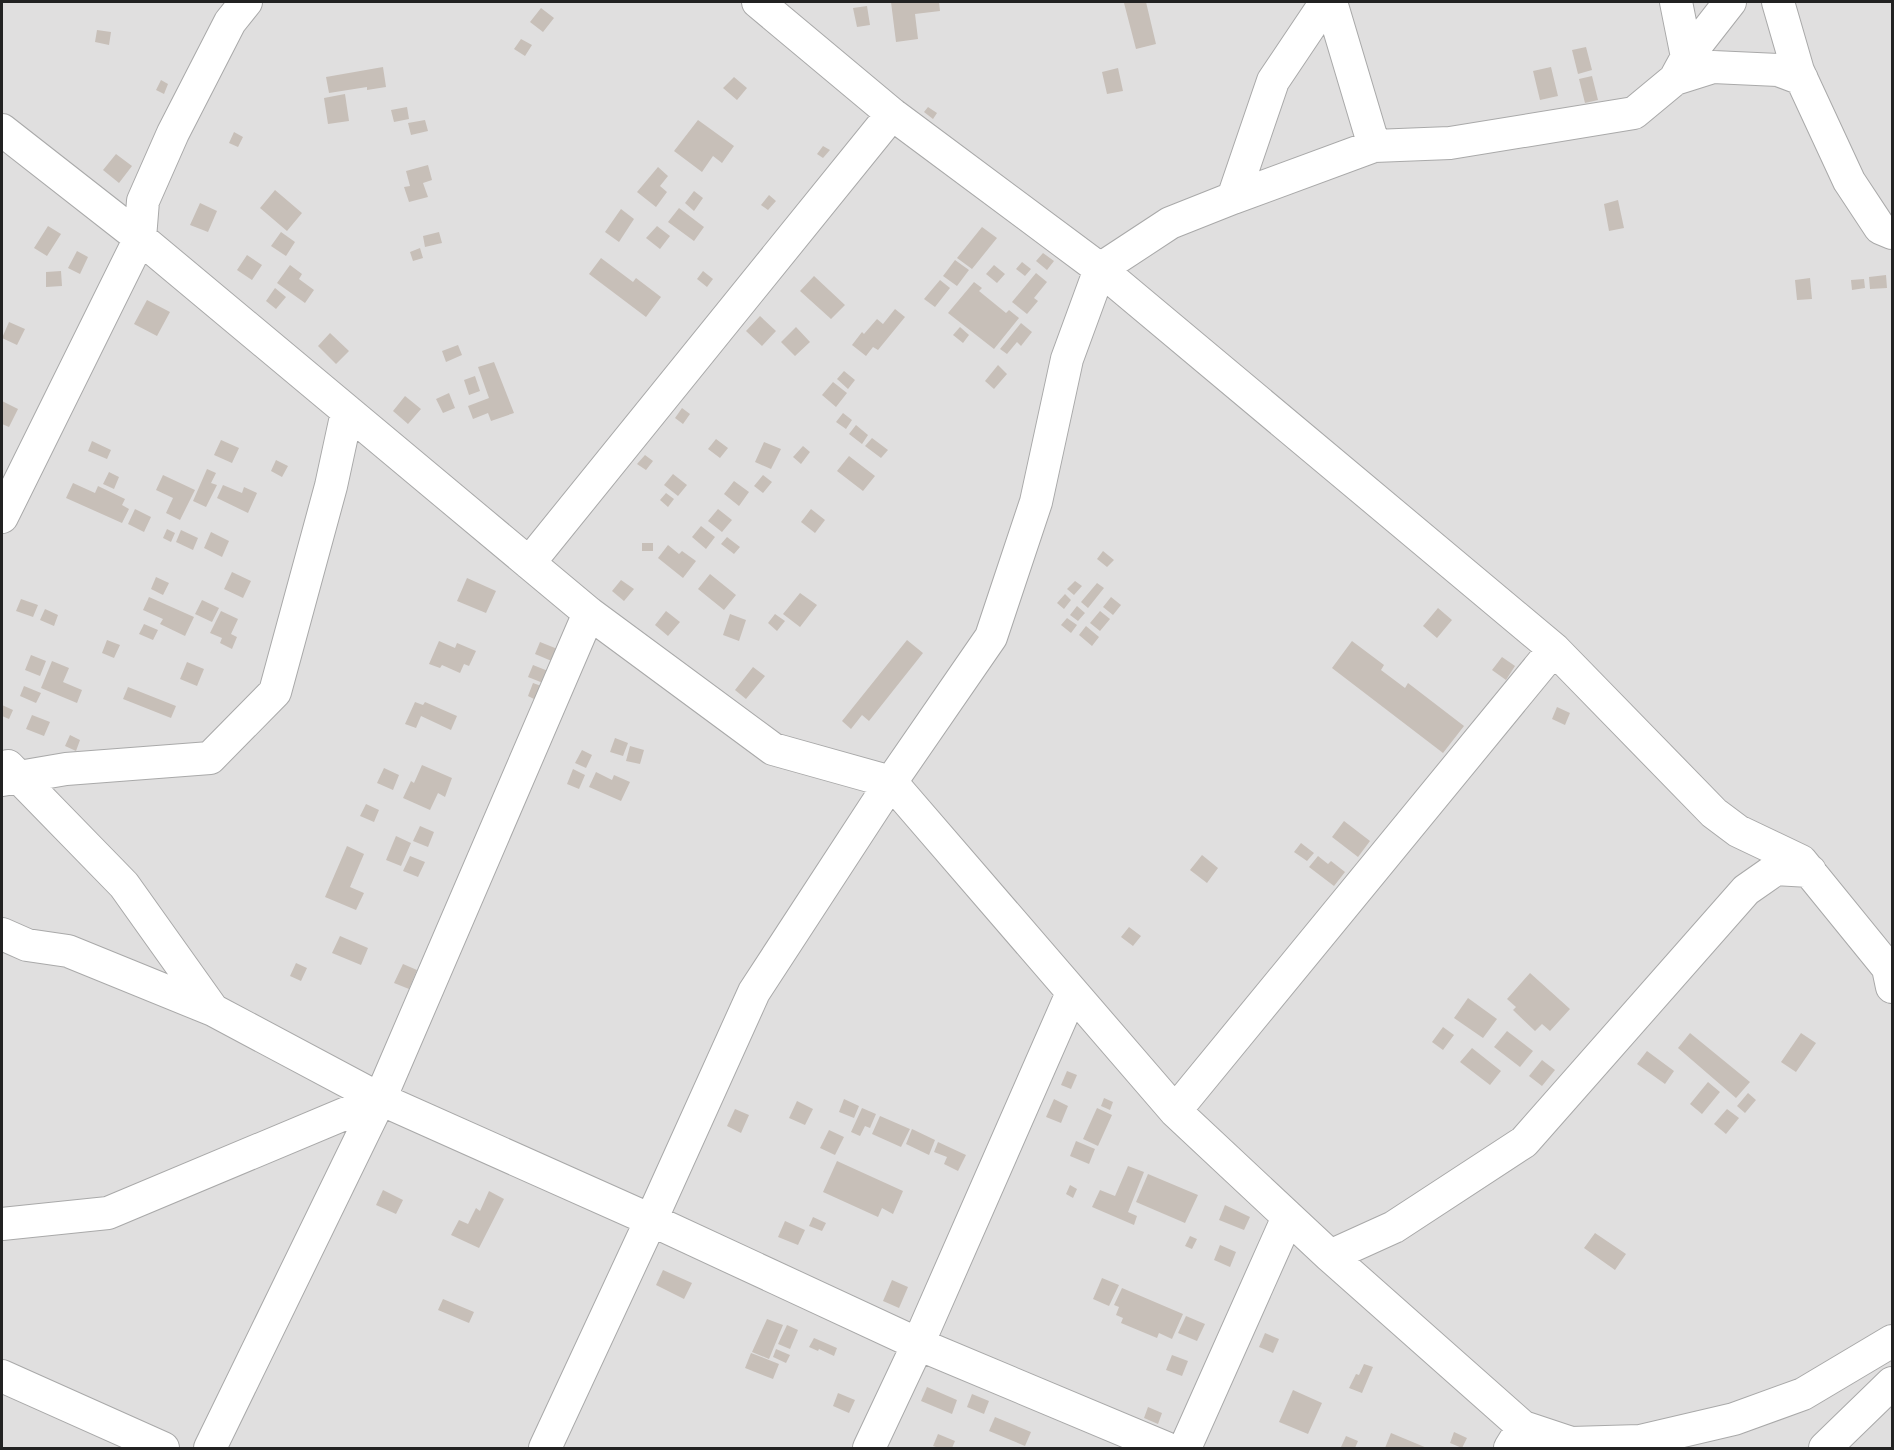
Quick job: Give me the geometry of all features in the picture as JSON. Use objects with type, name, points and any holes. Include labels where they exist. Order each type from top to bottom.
[{"type":"street","points":[[2,517],[140,238],[143,201],[173,133],[230,22],[246,2]]},
{"type":"street","points":[[1233,198],[1273,81],[1326,2]]},
{"type":"street","points":[[1331,2],[1374,146]]},
{"type":"street","points":[[1676,2],[1681,68]]},
{"type":"street","points":[[545,1449],[754,992],[891,782],[991,637],[1035,502],[1068,358],[1100,269],[1170,223],[1374,146],[1449,143],[1634,113],[1681,68],[1730,2]]},
{"type":"street","points":[[1778,2],[1802,79],[1849,181],[1880,228],[1893,233]]},
{"type":"street","points":[[765,4],[892,114],[1100,269],[1554,649],[1714,813],[1738,831],[1801,861],[1888,968],[1893,987]]},
{"type":"street","points":[[1681,68],[1778,70],[1802,79]]},
{"type":"street","points":[[529,563],[892,114]]},
{"type":"street","points":[[2,130],[140,238],[589,613],[774,749],[891,782],[1175,1111],[1330,1256],[1517,1438],[1566,1449]]},
{"type":"street","points":[[7,772],[210,758],[275,692],[331,486],[347,412]]},
{"type":"street","points":[[210,1449],[380,1099],[589,613]]},
{"type":"street","points":[[1175,1111],[1554,649]]},
{"type":"street","points":[[7,772],[124,885],[213,1010]]},
{"type":"street","points":[[1330,1256],[1394,1227],[1524,1142],[1746,890],[1776,869],[1810,872]]},
{"type":"street","points":[[2,934],[27,945],[68,951],[213,1010],[380,1099],[651,1220],[918,1344],[1166,1449]]},
{"type":"street","points":[[870,1449],[1072,993]]},
{"type":"street","points":[[2,1224],[108,1213],[380,1099]]},
{"type":"street","points":[[1185,1449],[1288,1217]]},
{"type":"street","points":[[1517,1438],[1571,1443],[1640,1440],[1734,1419],[1803,1394],[1893,1341]]},
{"type":"street","points":[[2,1376],[162,1449]]},
{"type":"street","points":[[1825,1449],[1879,1409],[1893,1383]]},
{"type":"shaded area","points":[[2,2],[1892,2],[1892,1448],[2,1448]]},
{"type":"building","points":[[891,2],[939,2],[940,11],[915,14],[918,39],[896,42]]},
{"type":"building","points":[[1146,2],[1156,44],[1136,49],[1124,3]]},
{"type":"building","points":[[867,6],[870,25],[857,27],[853,8]]},
{"type":"building","points":[[541,8],[554,18],[543,32],[530,22]]},
{"type":"building","points":[[97,30],[111,32],[109,45],[95,42]]},
{"type":"building","points":[[521,39],[532,45],[525,56],[514,49]]},
{"type":"building","points":[[1586,47],[1592,70],[1578,74],[1572,50]]},
{"type":"building","points":[[383,67],[386,87],[367,90],[367,87],[329,93],[326,77]]},
{"type":"building","points":[[1551,67],[1558,96],[1540,100],[1533,71]]},
{"type":"building","points":[[1118,68],[1123,91],[1107,94],[1102,72]]},
{"type":"building","points":[[1592,76],[1598,100],[1585,103],[1579,79]]},
{"type":"building","points":[[734,77],[747,88],[737,100],[723,88]]},
{"type":"building","points":[[161,80],[168,84],[164,94],[156,90]]},
{"type":"building","points":[[345,94],[349,121],[328,124],[324,98]]},
{"type":"building","points":[[407,107],[409,119],[394,122],[391,110]]},
{"type":"building","points":[[928,107],[937,113],[933,119],[924,112]]},
{"type":"building","points":[[425,120],[428,131],[411,135],[408,123]]},
{"type":"building","points":[[698,120],[734,146],[722,163],[713,156],[702,172],[674,151]]},
{"type":"building","points":[[234,132],[243,137],[238,147],[229,143]]},
{"type":"building","points":[[823,146],[830,150],[823,158],[817,154]]},
{"type":"building","points":[[116,154],[132,166],[119,183],[103,170]]},
{"type":"building","points":[[428,165],[432,180],[423,183],[428,197],[409,202],[404,187],[410,186],[406,171]]},
{"type":"building","points":[[658,167],[668,176],[660,186],[667,192],[656,207],[637,192]]},
{"type":"building","points":[[275,190],[302,213],[287,231],[260,208]]},
{"type":"building","points":[[694,191],[703,198],[694,211],[685,203]]},
{"type":"building","points":[[769,195],[776,201],[768,210],[761,205]]},
{"type":"building","points":[[1618,200],[1624,228],[1609,231],[1604,204]]},
{"type":"building","points":[[200,203],[217,211],[208,232],[190,225]]},
{"type":"building","points":[[679,208],[704,227],[694,241],[668,222]]},
{"type":"building","points":[[621,209],[634,219],[619,242],[605,232]]},
{"type":"building","points":[[48,226],[61,234],[47,256],[34,248]]},
{"type":"building","points":[[657,226],[670,236],[660,249],[646,238]]},
{"type":"building","points":[[982,227],[997,238],[972,269],[957,258]]},
{"type":"building","points":[[281,232],[295,242],[286,256],[271,246]]},
{"type":"building","points":[[439,232],[442,243],[425,247],[423,236]]},
{"type":"building","points":[[420,248],[423,258],[413,261],[410,252]]},
{"type":"building","points":[[77,251],[88,257],[80,274],[68,268]]},
{"type":"building","points":[[1043,253],[1054,261],[1047,270],[1036,261]]},
{"type":"building","points":[[247,255],[262,265],[252,280],[237,270]]},
{"type":"building","points":[[601,258],[633,282],[636,278],[661,297],[646,317],[589,274]]},
{"type":"building","points":[[955,260],[969,270],[957,286],[943,276]]},
{"type":"building","points":[[1022,262],[1031,269],[1025,276],[1016,269]]},
{"type":"building","points":[[290,265],[302,274],[299,279],[314,290],[305,303],[277,283]]},
{"type":"building","points":[[994,265],[1005,274],[997,283],[986,274]]},
{"type":"building","points":[[61,271],[62,286],[46,287],[46,272]]},
{"type":"building","points":[[703,271],[713,279],[707,287],[697,279]]},
{"type":"building","points":[[1036,273],[1047,282],[1034,298],[1038,301],[1027,314],[1012,302]]},
{"type":"building","points":[[1886,275],[1887,288],[1870,289],[1869,277]]},
{"type":"building","points":[[814,276],[845,305],[831,319],[800,291]]},
{"type":"building","points":[[1810,278],[1812,299],[1797,300],[1795,280]]},
{"type":"building","points":[[1864,279],[1865,288],[1852,290],[1851,280]]},
{"type":"building","points":[[940,280],[950,288],[935,307],[924,299]]},
{"type":"building","points":[[974,282],[982,288],[979,291],[1006,313],[1009,310],[1019,318],[994,349],[948,313]]},
{"type":"building","points":[[275,288],[286,297],[276,309],[266,301]]},
{"type":"building","points":[[147,300],[170,312],[157,336],[134,324]]},
{"type":"building","points":[[895,309],[905,317],[878,350],[873,347],[866,356],[852,345],[862,332],[864,334],[877,319],[883,324]]},
{"type":"building","points":[[760,316],[776,331],[762,346],[746,331]]},
{"type":"building","points":[[9,322],[25,329],[17,345],[2,338]]},
{"type":"building","points":[[1021,323],[1032,332],[1021,346],[1017,342],[1007,354],[1000,349]]},
{"type":"building","points":[[796,327],[810,342],[795,356],[781,342]]},
{"type":"building","points":[[960,327],[969,335],[963,343],[953,335]]},
{"type":"building","points":[[330,333],[349,351],[336,364],[318,346]]},
{"type":"building","points":[[458,345],[462,355],[446,362],[442,351]]},
{"type":"building","points":[[494,362],[514,413],[491,421],[488,413],[473,419],[468,406],[489,398],[478,367]]},
{"type":"building","points":[[998,365],[1007,374],[994,389],[985,381]]},
{"type":"building","points":[[844,371],[855,380],[848,389],[837,379]]},
{"type":"building","points":[[475,376],[480,391],[469,395],[464,380]]},
{"type":"building","points":[[833,382],[847,393],[836,407],[822,395]]},
{"type":"building","points":[[449,393],[455,408],[443,413],[436,399]]},
{"type":"building","points":[[405,396],[421,409],[408,424],[393,411]]},
{"type":"building","points":[[2,401],[18,409],[9,427],[2,424]]},
{"type":"building","points":[[682,408],[690,414],[683,424],[675,418]]},
{"type":"building","points":[[843,413],[852,420],[846,429],[836,422]]},
{"type":"building","points":[[856,425],[868,435],[862,444],[849,434]]},
{"type":"building","points":[[872,438],[888,450],[881,458],[865,446]]},
{"type":"building","points":[[716,439],[728,448],[720,458],[708,449]]},
{"type":"building","points":[[221,440],[239,448],[232,463],[214,455]]},
{"type":"building","points":[[92,441],[111,450],[107,459],[88,451]]},
{"type":"building","points":[[764,442],[781,449],[771,469],[755,462]]},
{"type":"building","points":[[803,446],[810,452],[801,464],[793,457]]},
{"type":"building","points":[[645,455],[653,461],[646,470],[637,464]]},
{"type":"building","points":[[849,456],[875,476],[863,491],[837,471]]},
{"type":"building","points":[[276,460],[288,466],[282,477],[271,471]]},
{"type":"building","points":[[207,469],[216,473],[211,483],[217,485],[206,507],[193,501]]},
{"type":"building","points":[[109,472],[119,477],[114,489],[103,484]]},
{"type":"building","points":[[673,474],[687,485],[678,496],[664,485]]},
{"type":"building","points":[[163,475],[195,490],[180,520],[166,513],[173,498],[156,490]]},
{"type":"building","points":[[763,475],[772,482],[763,493],[754,486]]},
{"type":"building","points":[[734,481],[749,492],[739,506],[724,494]]},
{"type":"building","points":[[73,483],[95,493],[98,486],[125,499],[122,505],[129,509],[122,523],[66,498]]},
{"type":"building","points":[[223,485],[242,493],[244,487],[257,493],[248,513],[217,498]]},
{"type":"building","points":[[666,493],[674,499],[668,507],[660,500]]},
{"type":"building","points":[[135,509],[151,517],[144,532],[128,524]]},
{"type":"building","points":[[718,509],[732,520],[722,532],[708,521]]},
{"type":"building","points":[[811,509],[825,520],[815,533],[801,522]]},
{"type":"building","points":[[701,526],[715,537],[706,549],[692,537]]},
{"type":"building","points":[[167,529],[175,533],[171,542],[163,538]]},
{"type":"building","points":[[181,530],[198,538],[193,550],[176,542]]},
{"type":"building","points":[[211,532],[229,541],[222,557],[204,548]]},
{"type":"building","points":[[727,537],[740,547],[734,554],[721,544]]},
{"type":"building","points":[[642,543],[653,543],[653,551],[642,551]]},
{"type":"building","points":[[668,545],[679,554],[682,551],[696,561],[683,578],[658,558]]},
{"type":"building","points":[[1103,551],[1114,560],[1107,567],[1097,559]]},
{"type":"building","points":[[232,572],[251,581],[243,598],[224,589]]},
{"type":"building","points":[[710,574],[736,595],[724,610],[698,589]]},
{"type":"building","points":[[156,577],[169,583],[163,595],[151,589]]},
{"type":"building","points":[[467,578],[496,591],[486,613],[457,601]]},
{"type":"building","points":[[621,580],[634,589],[624,601],[612,591]]},
{"type":"building","points":[[1075,581],[1082,586],[1074,595],[1067,589]]},
{"type":"building","points":[[1097,583],[1104,588],[1088,608],[1081,602]]},
{"type":"building","points":[[800,593],[817,605],[800,627],[783,614]]},
{"type":"building","points":[[1065,594],[1071,600],[1064,609],[1057,603]]},
{"type":"building","points":[[149,597],[194,617],[185,636],[160,624],[163,619],[143,610]]},
{"type":"building","points":[[1111,597],[1121,605],[1113,615],[1103,607]]},
{"type":"building","points":[[21,599],[38,605],[33,617],[16,611]]},
{"type":"building","points":[[202,600],[219,608],[212,622],[195,614]]},
{"type":"building","points":[[1077,606],[1085,613],[1078,621],[1070,615]]},
{"type":"building","points":[[1438,608],[1452,620],[1437,638],[1423,626]]},
{"type":"building","points":[[45,609],[58,615],[54,626],[40,620]]},
{"type":"building","points":[[221,611],[238,619],[231,634],[237,637],[232,649],[220,643],[222,638],[210,633]]},
{"type":"building","points":[[666,611],[680,622],[668,636],[655,625]]},
{"type":"building","points":[[1100,611],[1110,619],[1100,631],[1090,623]]},
{"type":"building","points":[[730,614],[746,620],[739,641],[723,635]]},
{"type":"building","points":[[775,614],[785,621],[777,631],[768,623]]},
{"type":"building","points":[[1067,618],[1077,625],[1071,633],[1061,625]]},
{"type":"building","points":[[144,624],[158,630],[153,640],[139,634]]},
{"type":"building","points":[[1086,626],[1099,637],[1092,646],[1079,635]]},
{"type":"building","points":[[107,640],[120,645],[114,658],[102,653]]},
{"type":"building","points":[[907,640],[923,653],[869,721],[862,715],[851,729],[842,721]]},
{"type":"building","points":[[439,641],[455,648],[457,643],[476,651],[469,666],[464,664],[460,673],[442,665],[440,668],[429,664]]},
{"type":"building","points":[[1352,641],[1384,665],[1381,670],[1405,688],[1408,683],[1464,726],[1443,753],[1332,668]]},
{"type":"building","points":[[540,642],[560,650],[554,662],[535,654]]},
{"type":"building","points":[[31,655],[46,661],[40,676],[25,670]]},
{"type":"building","points":[[1502,657],[1515,666],[1506,680],[1492,670]]},
{"type":"building","points":[[52,661],[69,668],[63,682],[82,690],[77,703],[41,688]]},
{"type":"building","points":[[187,662],[204,669],[197,686],[180,679]]},
{"type":"building","points":[[533,665],[548,671],[543,683],[528,677]]},
{"type":"building","points":[[753,667],[765,676],[746,699],[735,690]]},
{"type":"building","points":[[533,683],[544,687],[538,701],[528,696]]},
{"type":"building","points":[[24,686],[41,693],[36,703],[20,696]]},
{"type":"building","points":[[128,687],[176,706],[171,718],[123,699]]},
{"type":"building","points":[[415,702],[423,705],[425,702],[457,716],[451,730],[421,716],[416,728],[405,724]]},
{"type":"building","points":[[2,705],[13,710],[9,719],[2,716]]},
{"type":"building","points":[[1557,707],[1570,713],[1565,725],[1552,719]]},
{"type":"building","points":[[32,715],[50,722],[44,736],[26,729]]},
{"type":"building","points":[[70,735],[80,740],[76,751],[65,746]]},
{"type":"building","points":[[615,738],[628,743],[623,756],[610,752]]},
{"type":"building","points":[[630,746],[644,750],[640,764],[626,761]]},
{"type":"building","points":[[582,750],[592,755],[586,768],[575,763]]},
{"type":"building","points":[[422,765],[452,778],[445,797],[438,793],[430,810],[403,798],[411,781],[414,783]]},
{"type":"building","points":[[384,768],[399,775],[393,790],[377,783]]},
{"type":"building","points":[[573,769],[585,775],[579,789],[567,784]]},
{"type":"building","points":[[596,772],[612,780],[614,775],[630,782],[621,801],[589,787]]},
{"type":"building","points":[[366,804],[379,810],[374,822],[360,816]]},
{"type":"building","points":[[1344,821],[1370,841],[1358,857],[1332,837]]},
{"type":"building","points":[[420,826],[434,832],[428,847],[413,841]]},
{"type":"building","points":[[396,836],[411,843],[401,866],[386,860]]},
{"type":"building","points":[[1301,843],[1314,853],[1307,861],[1294,852]]},
{"type":"building","points":[[347,846],[364,854],[350,887],[364,893],[356,910],[325,897]]},
{"type":"building","points":[[1202,855],[1218,868],[1207,883],[1190,870]]},
{"type":"building","points":[[410,856],[425,862],[418,877],[403,871]]},
{"type":"building","points":[[1318,856],[1328,864],[1331,861],[1345,872],[1334,886],[1309,867]]},
{"type":"building","points":[[1129,927],[1141,936],[1133,946],[1121,937]]},
{"type":"building","points":[[340,936],[368,948],[361,965],[332,953]]},
{"type":"building","points":[[296,963],[307,968],[301,981],[290,976]]},
{"type":"building","points":[[403,964],[417,970],[409,989],[394,983]]},
{"type":"building","points":[[1530,973],[1570,1009],[1550,1031],[1542,1024],[1535,1031],[1513,1010],[1516,1007],[1507,999]]},
{"type":"building","points":[[1468,998],[1497,1019],[1483,1038],[1454,1018]]},
{"type":"building","points":[[1443,1027],[1454,1035],[1443,1050],[1432,1042]]},
{"type":"building","points":[[1507,1031],[1533,1051],[1520,1067],[1494,1047]]},
{"type":"building","points":[[1690,1033],[1750,1082],[1736,1098],[1678,1048]]},
{"type":"building","points":[[1801,1033],[1816,1043],[1796,1072],[1781,1062]]},
{"type":"building","points":[[1472,1048],[1501,1071],[1490,1085],[1460,1062]]},
{"type":"building","points":[[1647,1051],[1674,1071],[1665,1084],[1637,1064]]},
{"type":"building","points":[[1542,1060],[1555,1070],[1542,1086],[1529,1076]]},
{"type":"building","points":[[1067,1071],[1077,1075],[1071,1089],[1061,1085]]},
{"type":"building","points":[[1708,1082],[1720,1092],[1702,1114],[1690,1104]]},
{"type":"building","points":[[1748,1093],[1756,1100],[1745,1113],[1737,1106]]},
{"type":"building","points":[[1104,1098],[1113,1102],[1110,1110],[1101,1106]]},
{"type":"building","points":[[844,1099],[859,1106],[854,1118],[839,1112]]},
{"type":"building","points":[[1054,1099],[1068,1106],[1061,1123],[1046,1117]]},
{"type":"building","points":[[797,1101],[813,1109],[805,1125],[789,1118]]},
{"type":"building","points":[[862,1108],[876,1114],[870,1128],[865,1126],[860,1136],[851,1132]]},
{"type":"building","points":[[1097,1108],[1112,1115],[1098,1146],[1083,1139]]},
{"type":"building","points":[[735,1109],[749,1115],[741,1133],[727,1126]]},
{"type":"building","points":[[1727,1109],[1739,1118],[1726,1134],[1714,1124]]},
{"type":"building","points":[[880,1116],[910,1129],[901,1147],[872,1134]]},
{"type":"building","points":[[912,1129],[935,1140],[929,1155],[906,1144]]},
{"type":"building","points":[[829,1130],[844,1137],[835,1155],[820,1148]]},
{"type":"building","points":[[1076,1141],[1095,1149],[1089,1164],[1070,1156]]},
{"type":"building","points":[[938,1142],[966,1155],[958,1171],[944,1164],[947,1157],[934,1152]]},
{"type":"building","points":[[837,1161],[903,1191],[893,1214],[882,1208],[878,1217],[823,1192]]},
{"type":"building","points":[[1128,1166],[1144,1172],[1128,1212],[1137,1216],[1134,1225],[1092,1207],[1100,1190],[1115,1196]]},
{"type":"building","points":[[1148,1174],[1198,1195],[1185,1223],[1136,1202]]},
{"type":"building","points":[[1070,1185],[1077,1189],[1073,1198],[1066,1194]]},
{"type":"building","points":[[383,1190],[403,1200],[396,1214],[376,1205]]},
{"type":"building","points":[[489,1191],[504,1199],[479,1248],[451,1235],[459,1220],[468,1224],[476,1208],[480,1211]]},
{"type":"building","points":[[1225,1205],[1250,1217],[1244,1230],[1219,1220]]},
{"type":"building","points":[[813,1217],[826,1223],[822,1231],[809,1226]]},
{"type":"building","points":[[785,1221],[805,1230],[798,1245],[778,1237]]},
{"type":"building","points":[[1595,1233],[1626,1254],[1615,1270],[1584,1248]]},
{"type":"building","points":[[1190,1236],[1197,1239],[1192,1249],[1185,1246]]},
{"type":"building","points":[[1220,1245],[1236,1252],[1230,1267],[1214,1260]]},
{"type":"building","points":[[663,1270],[692,1283],[684,1299],[656,1285]]},
{"type":"building","points":[[1102,1278],[1119,1285],[1109,1306],[1093,1299]]},
{"type":"building","points":[[892,1280],[908,1287],[899,1308],[883,1301]]},
{"type":"building","points":[[1122,1288],[1183,1314],[1172,1339],[1159,1333],[1157,1338],[1121,1323],[1123,1318],[1116,1315],[1119,1307],[1114,1305]]},
{"type":"building","points":[[443,1299],[474,1312],[469,1323],[438,1310]]},
{"type":"building","points":[[1186,1316],[1205,1324],[1197,1341],[1178,1333]]},
{"type":"building","points":[[767,1319],[783,1325],[769,1359],[752,1352]]},
{"type":"building","points":[[787,1325],[798,1330],[790,1349],[778,1344]]},
{"type":"building","points":[[1265,1333],[1279,1339],[1273,1353],[1259,1347]]},
{"type":"building","points":[[814,1338],[837,1348],[834,1356],[809,1347]]},
{"type":"building","points":[[776,1349],[790,1355],[786,1363],[773,1357]]},
{"type":"building","points":[[751,1353],[779,1364],[773,1379],[745,1368]]},
{"type":"building","points":[[1172,1355],[1188,1361],[1182,1376],[1166,1370]]},
{"type":"building","points":[[1364,1364],[1373,1367],[1362,1393],[1349,1388]]},
{"type":"building","points":[[927,1387],[957,1400],[952,1414],[921,1401]]},
{"type":"building","points":[[1293,1390],[1322,1403],[1308,1434],[1279,1422]]},
{"type":"building","points":[[838,1393],[855,1400],[849,1413],[833,1406]]},
{"type":"building","points":[[972,1394],[989,1401],[984,1414],[967,1407]]},
{"type":"building","points":[[1148,1407],[1162,1413],[1158,1424],[1144,1418]]},
{"type":"building","points":[[995,1417],[1031,1432],[1025,1446],[989,1431]]},
{"type":"building","points":[[1454,1432],[1467,1438],[1462,1448],[1450,1443]]},
{"type":"building","points":[[1391,1433],[1427,1448],[1385,1448]]},
{"type":"building","points":[[938,1434],[955,1441],[952,1448],[933,1446]]},
{"type":"building","points":[[1346,1436],[1358,1441],[1355,1448],[1341,1447]]}]
